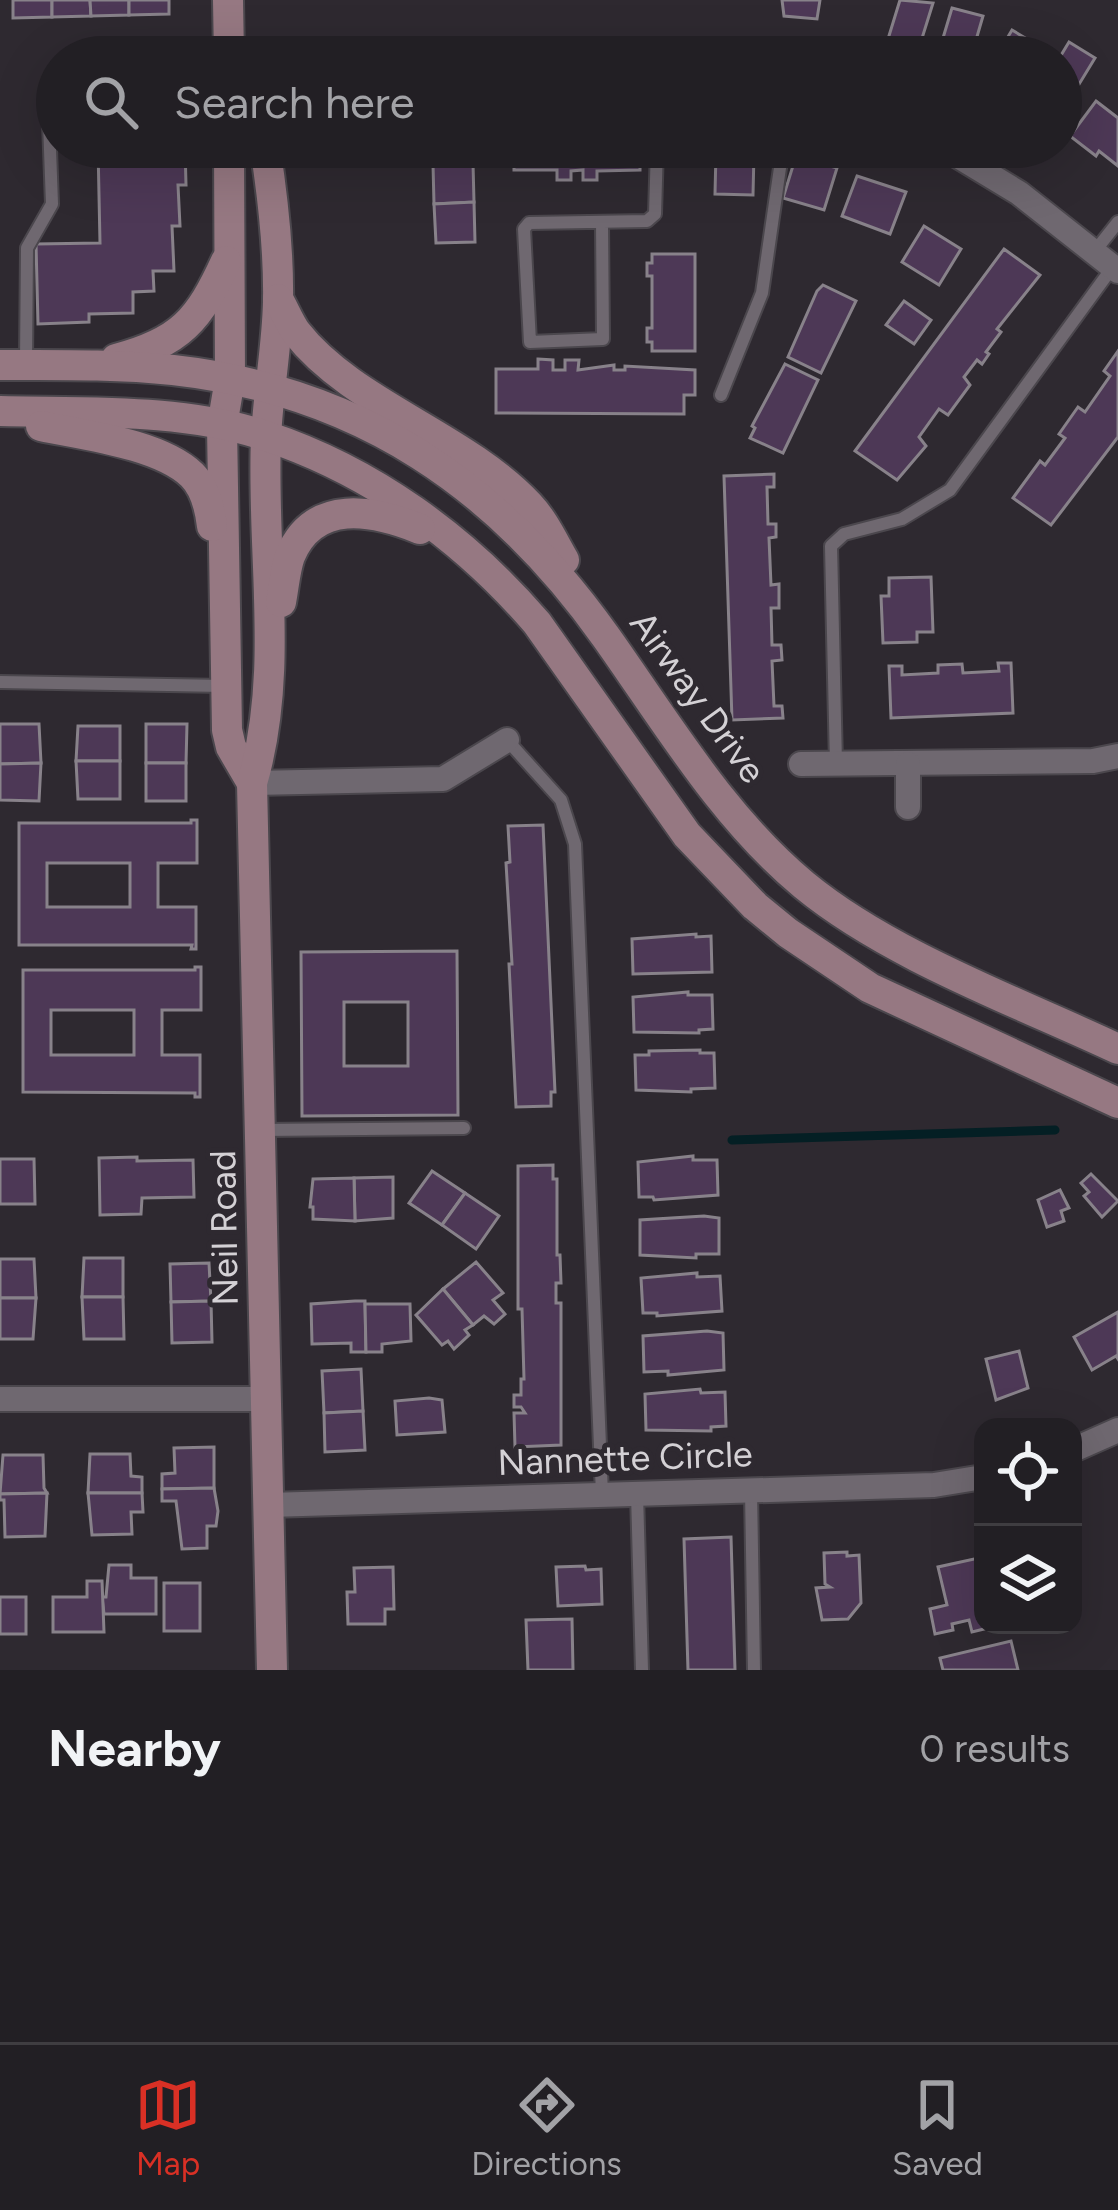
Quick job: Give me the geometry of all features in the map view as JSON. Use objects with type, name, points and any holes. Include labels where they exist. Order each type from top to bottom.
[{"type":"main road","points":[[228,0],[229,36]]},
{"type":"main road","name":"Neil Road","points":[[229,168],[230,379],[244,430],[270,664],[263,746],[252,783],[272,1670]]},
{"type":"main road","name":"Neil Road","points":[[252,783],[230,747],[225,679],[244,430],[273,389],[278,299],[268,168]]},
{"type":"main road","points":[[13,365],[92,365],[168,343],[210,296],[229,256]]},
{"type":"main road","points":[[278,299],[295,331],[324,360],[470,456],[533,509],[601,629]]},
{"type":"main road","name":"Airway Drive","points":[[92,365],[173,370],[273,389],[364,424],[462,483],[495,507],[549,561],[722,801],[804,885],[862,926],[1118,1049]]},
{"type":"main road","points":[[0,415],[143,416],[244,430],[311,454],[408,506],[482,563],[537,623],[687,835],[755,906],[830,964],[870,988],[1118,1102]]},
{"type":"main road","points":[[0,415],[123,444],[192,475],[212,520],[225,679]]},
{"type":"main road","points":[[270,664],[289,557],[302,536],[330,516],[346,511],[385,516],[441,539],[482,563]]},
{"type":"street","points":[[978,168],[1019,193],[1108,263]]},
{"type":"street","points":[[252,783],[443,778],[507,740]]},
{"type":"street","points":[[801,764],[1093,761],[1118,756]]},
{"type":"street","points":[[908,764],[908,807]]},
{"type":"street","points":[[0,1399],[267,1399]]},
{"type":"street","points":[[1082,1446],[1118,1430]]},
{"type":"street","name":"Nannette Circle","points":[[269,1505],[934,1485],[974,1478]]},
{"type":"lane","points":[[13,365],[27,248],[52,203],[51,168]]},
{"type":"lane","points":[[602,223],[603,339],[530,341],[524,229],[529,223],[646,221],[656,214],[657,168]]},
{"type":"lane","points":[[722,395],[762,293],[779,168]]},
{"type":"lane","points":[[836,764],[831,546],[844,534],[902,519],[950,490],[1108,263],[1118,222]]},
{"type":"lane","points":[[0,682],[225,679]]},
{"type":"lane","points":[[507,740],[561,800],[574,844],[602,1496]]},
{"type":"lane","points":[[260,1130],[464,1128]]},
{"type":"lane","points":[[751,1490],[754,1670]]},
{"type":"lane","points":[[637,1494],[642,1670]]},
{"type":"building","points":[[13,0],[52,0],[52,17],[13,18]]},
{"type":"building","points":[[52,0],[90,0],[91,16],[52,17]]},
{"type":"building","points":[[90,0],[129,0],[129,15],[91,16]]},
{"type":"building","points":[[129,0],[169,0],[169,14],[129,15]]},
{"type":"building","points":[[782,0],[820,0],[817,19],[784,16]]},
{"type":"building","points":[[900,0],[933,3],[923,36],[889,36]]},
{"type":"building","points":[[952,8],[983,16],[977,36],[944,36]]},
{"type":"building","points":[[1082,50],[1095,58],[1082,79]]},
{"type":"building","points":[[1096,101],[1118,118],[1118,166],[1082,145],[1082,120]]},
{"type":"building","points":[[98,168],[186,168],[186,185],[178,185],[180,226],[172,226],[174,271],[153,271],[154,291],[133,292],[133,313],[89,314],[89,322],[38,324],[36,244],[100,243]]},
{"type":"building","points":[[433,168],[473,168],[474,202],[434,204]]},
{"type":"building","points":[[640,168],[597,171],[597,180],[583,180],[583,170],[571,171],[571,180],[557,180],[557,170],[514,170]]},
{"type":"building","points":[[716,168],[754,168],[753,195],[715,194]]},
{"type":"building","points":[[792,168],[837,168],[824,210],[783,198]]},
{"type":"building","points":[[857,176],[906,192],[890,234],[842,216]]},
{"type":"building","points":[[474,202],[475,242],[436,243],[434,204]]},
{"type":"building","points":[[924,226],[961,249],[939,285],[902,262]]},
{"type":"building","points":[[1004,249],[1040,275],[997,329],[1001,332],[982,364],[977,360],[964,377],[970,385],[948,415],[939,409],[919,437],[926,446],[897,480],[855,451]]},
{"type":"building","points":[[652,254],[695,254],[695,351],[652,351],[652,342],[647,342],[647,328],[652,328],[652,276],[647,276],[647,263],[652,263]]},
{"type":"building","points":[[823,285],[856,301],[821,373],[788,357]]},
{"type":"building","points":[[904,301],[931,320],[914,344],[886,325]]},
{"type":"building","points":[[1118,351],[1118,437],[1051,525],[1013,498],[1040,461],[1045,465],[1065,438],[1059,434],[1078,407],[1085,412],[1110,376],[1104,371]]},
{"type":"building","points":[[538,359],[553,360],[553,370],[565,370],[565,360],[579,360],[578,370],[614,365],[614,370],[625,370],[625,366],[695,370],[695,395],[684,395],[684,414],[496,413],[496,369],[538,369]]},
{"type":"building","points":[[785,364],[818,380],[783,453],[750,438]]},
{"type":"building","points":[[774,474],[774,487],[767,487],[768,524],[776,524],[776,537],[769,538],[771,585],[779,584],[779,608],[771,608],[772,645],[781,645],[782,660],[772,661],[774,706],[782,706],[783,718],[732,720],[724,476]]},
{"type":"building","points":[[931,577],[933,632],[917,632],[917,642],[883,643],[881,596],[889,596],[889,578]]},
{"type":"building","points":[[998,663],[1011,663],[1013,713],[891,718],[889,666],[902,666],[902,675],[938,673],[938,665],[962,664],[963,673],[999,671]]},
{"type":"building","points":[[0,724],[39,724],[41,763],[0,764]]},
{"type":"building","points":[[146,724],[187,724],[186,763],[146,763]]},
{"type":"building","points":[[78,726],[120,726],[120,761],[76,761]]},
{"type":"building","points":[[76,761],[120,761],[120,799],[78,799]]},
{"type":"building","points":[[41,763],[39,801],[0,800],[0,764]]},
{"type":"building","points":[[146,763],[186,763],[186,801],[146,801]]},
{"type":"building","points":[[197,820],[197,863],[158,863],[158,907],[196,907],[196,949],[192,945],[19,945],[19,823]],"holes":[[[47,863],[130,863],[130,907],[47,907]]]},
{"type":"building","points":[[543,825],[555,1092],[551,1092],[551,1106],[516,1107],[508,826]]},
{"type":"building","points":[[711,936],[712,972],[633,974],[632,939]]},
{"type":"building","points":[[457,951],[458,1115],[302,1116],[301,952]],"holes":[[[344,1002],[408,1002],[408,1066],[344,1066]]]},
{"type":"building","points":[[201,967],[201,1010],[162,1010],[162,1055],[200,1055],[200,1097],[195,1093],[23,1092],[23,970]],"holes":[[[51,1010],[134,1010],[134,1055],[51,1055]]]},
{"type":"building","points":[[688,992],[712,995],[713,1029],[634,1032],[633,997]]},
{"type":"building","points":[[714,1053],[715,1088],[636,1090],[635,1055]]},
{"type":"building","points":[[693,1156],[693,1160],[717,1160],[718,1195],[639,1197],[638,1162]]},
{"type":"building","points":[[137,1157],[137,1161],[193,1160],[194,1197],[142,1198],[141,1214],[100,1215],[99,1158]]},
{"type":"building","points":[[0,1159],[34,1159],[35,1204],[0,1204]]},
{"type":"building","points":[[553,1165],[561,1283],[556,1283],[556,1303],[561,1303],[561,1445],[515,1447],[514,1413],[525,1413],[514,1407],[514,1395],[521,1395],[524,1379],[522,1309],[518,1309],[518,1166]]},
{"type":"building","points":[[432,1171],[465,1193],[442,1225],[409,1203]]},
{"type":"building","points":[[1091,1174],[1118,1201],[1102,1217],[1084,1196],[1089,1192],[1081,1183]]},
{"type":"building","points":[[393,1177],[393,1218],[355,1221],[354,1178]]},
{"type":"building","points":[[354,1178],[355,1221],[313,1219],[313,1179]]},
{"type":"building","points":[[1060,1190],[1069,1208],[1061,1211],[1064,1221],[1047,1227],[1038,1200]]},
{"type":"building","points":[[465,1193],[499,1216],[476,1249],[442,1225]]},
{"type":"building","points":[[719,1218],[719,1254],[696,1254],[696,1258],[640,1255],[640,1220]]},
{"type":"building","points":[[84,1258],[123,1258],[123,1297],[82,1297]]},
{"type":"building","points":[[0,1259],[34,1259],[36,1298],[0,1298]]},
{"type":"building","points":[[476,1262],[503,1293],[493,1300],[505,1314],[494,1324],[484,1316],[473,1325],[443,1289]]},
{"type":"building","points":[[209,1263],[211,1301],[171,1302],[170,1264]]},
{"type":"building","points":[[697,1273],[697,1277],[720,1276],[722,1311],[643,1313],[641,1278]]},
{"type":"building","points":[[443,1289],[473,1325],[454,1349],[448,1341],[442,1345],[416,1315]]},
{"type":"building","points":[[82,1297],[123,1297],[124,1339],[84,1339]]},
{"type":"building","points":[[0,1298],[36,1298],[33,1339],[0,1339]]},
{"type":"building","points":[[211,1301],[212,1342],[172,1343],[171,1302]]},
{"type":"building","points":[[365,1301],[366,1352],[351,1352],[351,1343],[312,1344],[311,1304]]},
{"type":"building","points":[[365,1304],[410,1304],[411,1341],[382,1344],[382,1352],[366,1352]]},
{"type":"building","points":[[1118,1312],[1118,1359],[1092,1370],[1074,1337]]},
{"type":"building","points":[[723,1333],[724,1370],[644,1372],[643,1336]]},
{"type":"building","points":[[1019,1351],[1028,1388],[996,1400],[986,1359]]},
{"type":"building","points":[[361,1369],[363,1411],[324,1413],[322,1371]]},
{"type":"building","points":[[700,1389],[701,1393],[725,1392],[726,1426],[711,1427],[711,1431],[646,1430],[645,1394]]},
{"type":"building","points":[[442,1400],[445,1432],[397,1435],[395,1401]]},
{"type":"building","points":[[363,1411],[365,1450],[325,1452],[324,1413]]},
{"type":"building","points":[[214,1447],[214,1488],[162,1489],[162,1474],[175,1473],[174,1448]]},
{"type":"building","points":[[90,1454],[130,1454],[131,1476],[142,1477],[142,1493],[88,1493]]},
{"type":"building","points":[[3,1455],[43,1455],[47,1493],[0,1494]]},
{"type":"building","points":[[214,1488],[218,1511],[216,1526],[207,1526],[207,1548],[182,1549],[176,1501],[162,1501],[162,1489]]},
{"type":"building","points":[[47,1493],[45,1536],[5,1537],[0,1494]]},
{"type":"building","points":[[88,1493],[142,1493],[143,1512],[131,1512],[132,1534],[92,1535]]},
{"type":"building","points":[[731,1537],[735,1670],[688,1670],[684,1539]]},
{"type":"building","points":[[847,1552],[847,1556],[859,1555],[861,1603],[848,1619],[822,1620],[816,1588],[830,1587],[825,1584],[824,1553]]},
{"type":"building","points":[[974,1559],[974,1632],[969,1620],[935,1634],[930,1609],[947,1605],[938,1567]]},
{"type":"building","points":[[109,1565],[131,1565],[131,1578],[156,1578],[156,1614],[104,1614],[102,1597],[106,1597]]},
{"type":"building","points":[[585,1566],[586,1570],[601,1569],[602,1604],[558,1606],[556,1567]]},
{"type":"building","points":[[393,1567],[394,1609],[385,1609],[385,1624],[348,1624],[347,1592],[355,1592],[354,1568]]},
{"type":"building","points":[[87,1581],[102,1581],[104,1632],[53,1632],[53,1597],[87,1597]]},
{"type":"building","points":[[164,1583],[200,1583],[200,1631],[164,1631]]},
{"type":"building","points":[[0,1597],[26,1597],[26,1634],[0,1634]]},
{"type":"building","points":[[572,1619],[573,1670],[528,1670],[526,1620]]},
{"type":"building","points":[[1011,1641],[1018,1670],[943,1670],[940,1658]]},
{"type":"waterway","points":[[732,1140],[1055,1130]]}]
